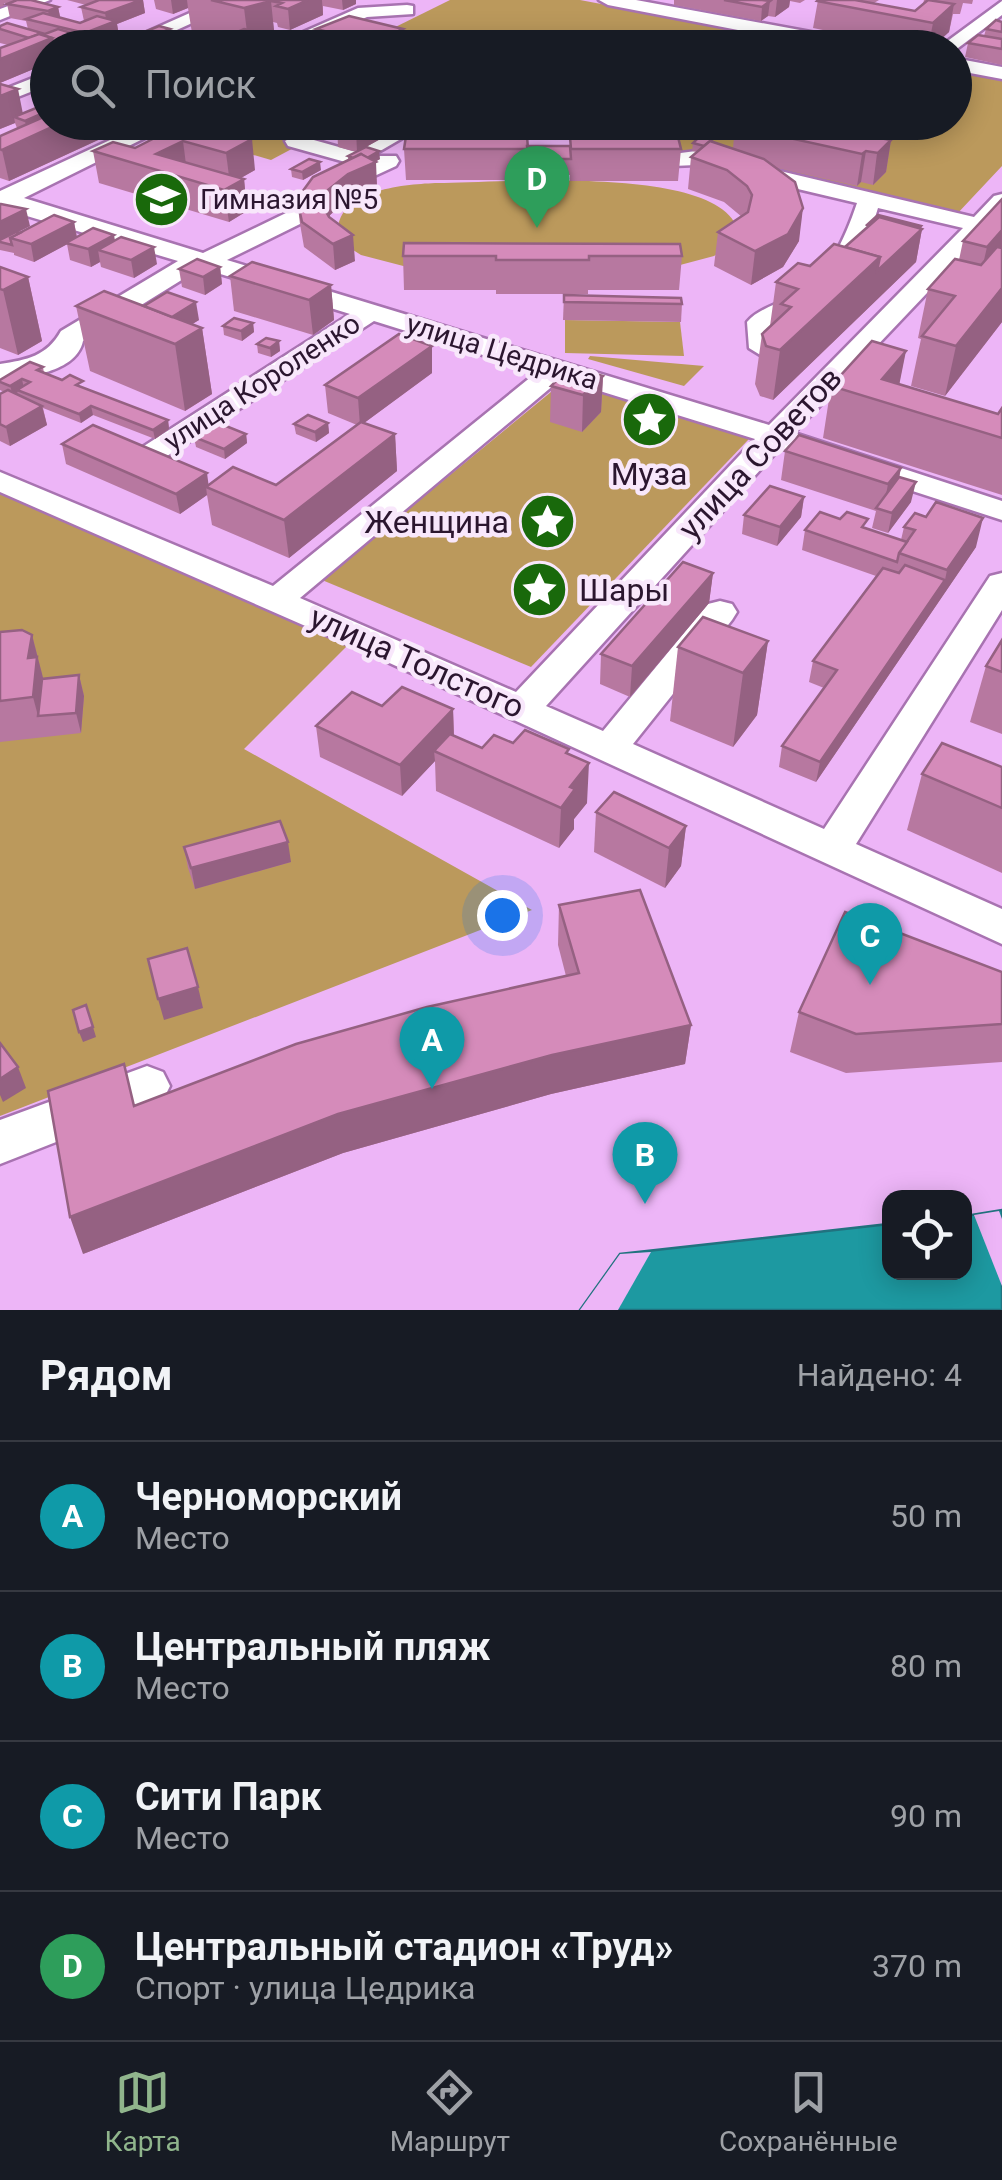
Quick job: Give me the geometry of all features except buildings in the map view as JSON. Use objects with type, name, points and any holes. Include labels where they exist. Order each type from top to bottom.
[{"type":"street","points":[[0,14],[41,0]]},
{"type":"street","points":[[154,30],[234,0]]},
{"type":"street","points":[[364,30],[428,0]]},
{"type":"street","points":[[608,0],[773,30]]},
{"type":"street","points":[[971,30],[1002,6]]},
{"type":"street","points":[[324,30],[364,12],[407,10]]},
{"type":"street","points":[[787,30],[803,18]]},
{"type":"street","points":[[972,67],[1002,73]]},
{"type":"street","points":[[0,98],[30,86]]},
{"type":"street","points":[[1,199],[127,140]]},
{"type":"street","points":[[296,141],[356,158],[388,140]]},
{"type":"street","points":[[658,162],[696,158],[991,228]]},
{"type":"street","points":[[0,372],[38,367],[68,348],[70,337],[201,260],[294,218],[307,203],[334,186],[388,161]]},
{"type":"street","name":"улица Цедрика","points":[[1,199],[774,436],[1002,511]]},
{"type":"street","points":[[762,348],[760,322],[815,298],[854,250],[869,200]]},
{"type":"street","name":"улица Советов","points":[[522,709],[774,436],[991,228],[1002,201]]},
{"type":"street","name":"улица Короленко","points":[[154,452],[370,312]]},
{"type":"street","points":[[277,600],[557,370]]},
{"type":"street","name":"улица Толстого","points":[[0,481],[522,709],[1002,927]]},
{"type":"street","points":[[831,851],[1002,583]]},
{"type":"street","points":[[609,749],[720,612]]},
{"type":"street","points":[[0,1142],[147,1086]]},
{"type":"shaded area","points":[[450,0],[580,0],[739,30],[389,30]]},
{"type":"shaded area","points":[[972,74],[1002,80],[1002,166],[956,215],[623,140],[972,140]]},
{"type":"shaded area","points":[[202,140],[287,140],[301,144],[271,160]]},
{"type":"shaded area","points":[[552,180],[645,185],[686,193],[717,206],[736,225],[725,249],[714,256],[665,269],[411,268],[361,255],[338,232],[349,206],[361,198],[392,188]]},
{"type":"shaded area","points":[[565,320],[680,322],[684,356],[565,353]]},
{"type":"shaded area","points":[[590,356],[704,366],[684,386],[588,359]]},
{"type":"shaded area","points":[[568,378],[749,439],[531,667],[322,580]]},
{"type":"shaded area","points":[[0,492],[352,641],[244,749],[532,910],[0,1116]]},
{"type":"shaded area","points":[[1002,1210],[1002,1310],[580,1310],[620,1254],[882,1225],[882,1280],[972,1280],[972,1215]]},
{"type":"pier","points":[[999,1211],[1002,1219],[1002,1286],[974,1215]]},
{"type":"pier","points":[[651,1252],[618,1310],[580,1310],[620,1254]]},
{"type":"place","name":"Гимназия №5","points":[[161,199]]},
{"type":"place","name":"Центральный стадион «Труд»","points":[[537,228]]},
{"type":"place","name":"Муза","points":[[649,420]]},
{"type":"place","name":"Женщина","points":[[548,522]]},
{"type":"place","name":"Шары","points":[[540,590]]},
{"type":"place","name":"Сити Парк","points":[[870,985]]},
{"type":"place","name":"Черноморский","points":[[432,1089]]},
{"type":"place","name":"Центральный пляж","points":[[645,1204]]}]
